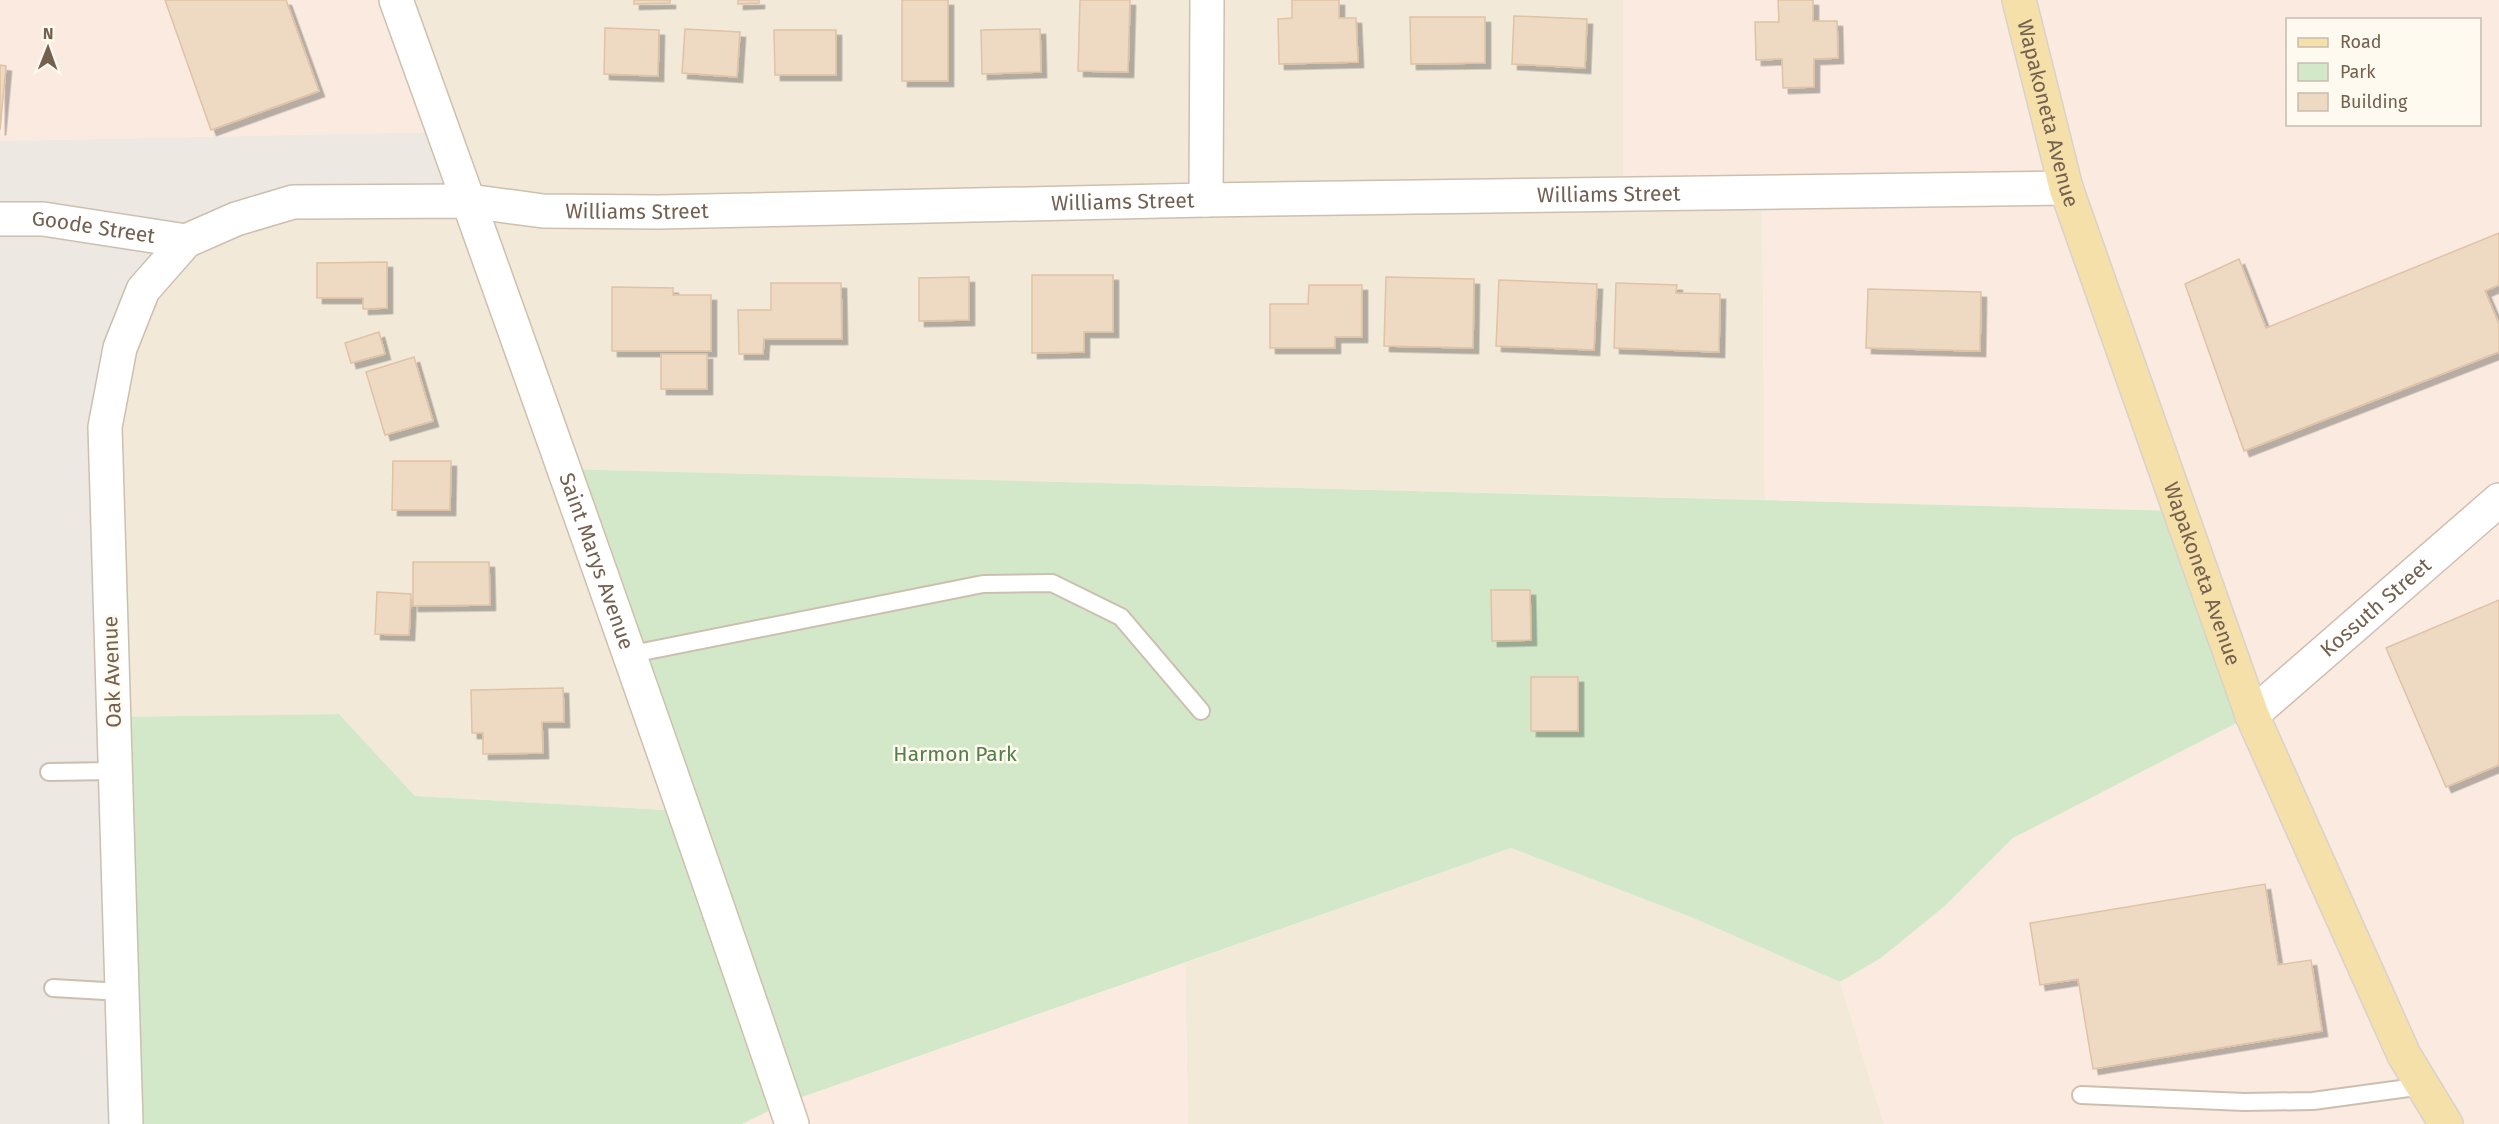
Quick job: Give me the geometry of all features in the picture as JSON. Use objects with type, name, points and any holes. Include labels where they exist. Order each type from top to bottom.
[{"type":"main road","name":"Wapakoneta Avenue","points":[[2019,0],[2066,189],[2252,715],[2404,1055],[2446,1124]]},
{"type":"street","name":"Saint Marys Avenue","points":[[396,0],[563,469],[632,654],[792,1124]]},
{"type":"street","points":[[1206,200],[1207,0]]},
{"type":"street","name":"Williams Street","points":[[186,241],[236,219],[293,202],[469,201],[543,211],[658,212],[1206,200],[2066,189]]},
{"type":"street","name":"Goode Street","points":[[0,219],[43,219],[186,241]]},
{"type":"street","name":"Oak Avenue","points":[[126,1124],[105,427],[120,348],[143,290],[186,241]]},
{"type":"street","name":"Kossuth Street","points":[[2252,715],[2499,500]]},
{"type":"lane","points":[[632,654],[983,584],[1052,583],[1120,617],[1201,711]]},
{"type":"lane","points":[[49,772],[115,771]]},
{"type":"lane","points":[[53,988],[122,992]]},
{"type":"lane","points":[[2080,1095],[2244,1102],[2313,1101],[2423,1086]]},
{"type":"shaded area","points":[[0,0],[396,0],[444,132],[0,141]]},
{"type":"shaded area","points":[[396,0],[1623,0],[1623,194],[1762,193],[1765,500],[563,469],[685,811],[415,796],[339,714],[113,717],[105,427],[143,290],[236,219],[469,200]]},
{"type":"shaded area","points":[[1623,0],[2499,0],[2499,1124],[1884,1124],[1840,982],[1881,958],[1946,905],[2013,838],[2252,715],[2180,511],[1765,500],[1762,193],[1623,194]]},
{"type":"shaded area","points":[[444,132],[469,201],[379,200],[186,241],[120,348],[126,1124],[0,1124],[0,141]]},
{"type":"shaded area","points":[[1511,848],[1691,917],[1840,982],[1884,1124],[1188,1124],[1185,963]]},
{"type":"shaded area","points":[[1185,963],[1188,1124],[742,1124],[785,1103]]},
{"type":"green space","name":"Harmon Park","points":[[563,469],[2180,511],[2252,715],[2013,838],[1946,905],[1881,958],[1840,982],[1691,917],[1511,848],[785,1103],[742,1124],[126,1124],[113,717],[339,714],[415,796],[684,811]]},
{"type":"building","points":[[165,0],[286,0],[319,91],[211,130]]},
{"type":"building","points":[[634,0],[670,0],[670,3],[634,4]]},
{"type":"building","points":[[738,0],[759,0],[759,3],[738,4]]},
{"type":"building","points":[[902,0],[948,0],[948,81],[902,81]]},
{"type":"building","points":[[1080,0],[1130,0],[1128,72],[1078,71]]},
{"type":"building","points":[[1292,0],[1339,0],[1339,18],[1356,18],[1358,62],[1279,64],[1278,19],[1292,18]]},
{"type":"building","points":[[1778,0],[1813,0],[1813,21],[1837,21],[1838,58],[1814,59],[1814,87],[1783,88],[1782,59],[1756,60],[1755,22],[1779,22]]},
{"type":"building","points":[[1514,16],[1587,19],[1585,68],[1512,64]]},
{"type":"building","points":[[1410,17],[1485,17],[1485,63],[1411,64]]},
{"type":"building","points":[[605,28],[659,30],[658,76],[604,74]]},
{"type":"building","points":[[685,29],[740,32],[737,77],[682,73]]},
{"type":"building","points":[[1040,29],[1041,72],[982,74],[981,30]]},
{"type":"building","points":[[774,30],[836,30],[836,75],[775,75]]},
{"type":"building","points":[[0,65],[6,66],[0,130]]},
{"type":"building","points":[[2499,233],[2499,285],[2485,291],[2499,324],[2499,352],[2244,451],[2185,284],[2239,259],[2266,328]]},
{"type":"building","points":[[387,262],[387,308],[363,309],[363,298],[317,298],[317,263]]},
{"type":"building","points":[[1032,275],[1113,275],[1113,332],[1084,332],[1084,352],[1032,353]]},
{"type":"building","points":[[969,277],[969,320],[919,321],[919,278]]},
{"type":"building","points":[[1386,277],[1474,279],[1473,348],[1384,346]]},
{"type":"building","points":[[1499,280],[1597,284],[1594,350],[1496,346]]},
{"type":"building","points":[[771,283],[841,283],[842,339],[764,339],[763,354],[739,354],[738,310],[771,310]]},
{"type":"building","points":[[1616,283],[1677,285],[1676,293],[1720,294],[1719,352],[1614,348]]},
{"type":"building","points":[[1309,285],[1362,285],[1362,337],[1335,337],[1335,348],[1270,348],[1270,304],[1308,304]]},
{"type":"building","points":[[612,287],[673,288],[673,295],[711,295],[711,351],[612,351]]},
{"type":"building","points":[[1868,289],[1981,292],[1980,351],[1866,348]]},
{"type":"building","points":[[379,332],[385,354],[351,363],[345,343]]},
{"type":"building","points":[[661,354],[707,354],[707,389],[661,389]]},
{"type":"building","points":[[414,357],[433,421],[385,435],[366,372]]},
{"type":"building","points":[[393,461],[451,461],[450,510],[392,510]]},
{"type":"building","points":[[413,562],[489,562],[490,605],[413,606]]},
{"type":"building","points":[[1491,590],[1530,590],[1531,640],[1492,641]]},
{"type":"building","points":[[377,592],[411,594],[409,635],[375,634]]},
{"type":"building","points":[[2499,600],[2499,765],[2446,787],[2386,648]]},
{"type":"building","points":[[1531,677],[1578,677],[1578,731],[1531,731]]},
{"type":"building","points":[[563,688],[564,722],[542,722],[543,753],[483,754],[483,733],[472,733],[471,690]]},
{"type":"building","points":[[2265,884],[2278,965],[2311,960],[2322,1031],[2093,1069],[2078,979],[2040,985],[2030,923]]}]
